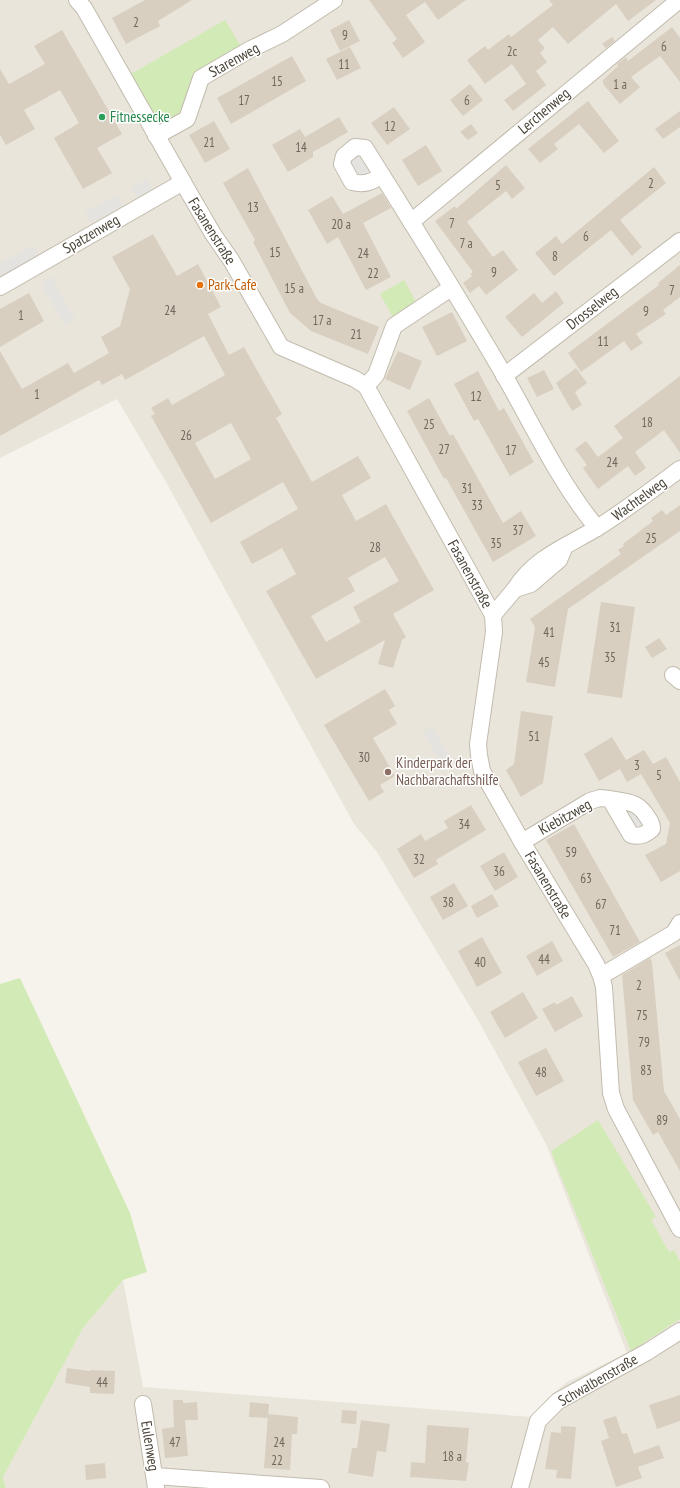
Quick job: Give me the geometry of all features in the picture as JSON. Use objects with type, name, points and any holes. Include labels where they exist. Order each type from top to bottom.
[{"type":"street","name":"Starenweg","points":[[156,136],[187,119],[201,78],[249,50],[282,34],[334,0]]},
{"type":"street","name":"Lerchenweg","points":[[411,222],[679,1]]},
{"type":"street","name":"Fasanenstraße","points":[[85,3],[156,136],[213,234],[231,260],[281,347],[355,379],[366,386],[493,615],[494,632],[478,744],[478,755],[482,771],[522,842],[596,964],[604,987],[611,1093],[616,1109],[680,1229]]},
{"type":"street","points":[[382,175],[504,376]]},
{"type":"street","name":"Spatzenweg","points":[[0,287],[183,182]]},
{"type":"street","name":"Drosselweg","points":[[504,376],[680,241]]},
{"type":"street","points":[[366,386],[376,375],[394,326],[451,288]]},
{"type":"street","name":"Wachtelweg","points":[[504,376],[559,472],[583,511],[597,528]]},
{"type":"street","name":"Wachtelweg","points":[[493,615],[522,577],[551,553],[597,528],[680,469]]},
{"type":"street","name":"Kiebitzweg","points":[[522,842],[590,801],[600,798],[610,800]]},
{"type":"street","points":[[601,976],[674,933],[680,923]]},
{"type":"street","name":"Schwalbenstraße","points":[[520,1488],[538,1421],[555,1404],[680,1331]]},
{"type":"street","name":"Eulenweg","points":[[143,1404],[155,1482]]},
{"type":"street","points":[[155,1482],[321,1488]]},
{"type":"shaded area","points":[[0,0],[680,0],[680,1488],[6,1488],[3,1477],[83,1328],[123,1280],[143,1387],[532,1417],[546,1400],[567,1382],[627,1353],[546,1144],[478,1020],[377,852],[354,824],[166,482],[117,399],[0,458]]},
{"type":"shaded area","points":[[357,153],[369,171],[359,177],[348,158]]},
{"type":"shaded area","points":[[147,179],[153,189],[137,198],[131,188]]},
{"type":"shaded area","points":[[117,195],[123,206],[91,223],[85,212]]},
{"type":"shaded area","points":[[34,245],[39,255],[0,277],[0,264]]},
{"type":"shaded area","points":[[51,277],[75,319],[64,325],[41,283]]},
{"type":"shaded area","points":[[433,727],[452,762],[443,767],[423,732]]},
{"type":"shaded area","points":[[623,810],[637,813],[645,830],[631,827]]},
{"type":"green space","points":[[225,20],[241,47],[195,75],[184,114],[159,128],[129,75]]},
{"type":"green space","points":[[404,280],[415,300],[415,307],[395,321],[380,294]]},
{"type":"green space","points":[[20,978],[130,1213],[147,1272],[123,1280],[83,1328],[3,1477],[6,1488],[0,1488],[0,984]]},
{"type":"green space","points":[[598,1120],[656,1217],[651,1220],[669,1252],[674,1250],[680,1262],[680,1319],[631,1351],[551,1151]]},
{"type":"building","points":[[145,0],[192,0],[158,21],[160,26],[126,44],[112,18]]},
{"type":"building","points":[[369,0],[466,0],[438,20],[425,2],[406,15],[425,42],[403,58],[392,43],[397,39]]},
{"type":"building","points":[[549,0],[656,0],[628,21],[616,4],[568,44],[553,27],[538,40],[545,48],[540,53],[547,62],[536,71],[546,85],[513,111],[504,100],[526,84],[512,64],[485,84],[467,60],[485,46],[488,50],[509,34],[511,37],[553,5]]},
{"type":"building","points":[[349,20],[360,41],[340,51],[330,30]]},
{"type":"building","points":[[672,27],[680,38],[680,82],[660,56],[631,77],[640,87],[620,104],[603,84],[603,80],[618,66],[617,64],[626,57],[628,61]]},
{"type":"building","points":[[62,30],[122,134],[97,148],[112,173],[83,189],[54,138],[79,123],[60,90],[24,110],[35,129],[6,145],[0,135],[0,69],[9,84],[45,64],[34,46]]},
{"type":"building","points":[[612,37],[615,41],[606,48],[602,44]]},
{"type":"building","points":[[350,47],[361,68],[337,80],[326,59]]},
{"type":"building","points":[[292,56],[306,81],[231,124],[217,98]]},
{"type":"building","points":[[470,84],[483,100],[463,116],[450,100]]},
{"type":"building","points":[[588,101],[619,141],[604,153],[579,124],[554,144],[558,149],[540,163],[528,149]]},
{"type":"building","points":[[394,107],[410,129],[387,145],[371,123]]},
{"type":"building","points":[[680,111],[680,127],[663,139],[655,129]]},
{"type":"building","points":[[339,117],[348,132],[313,152],[313,157],[288,172],[272,145],[300,129],[305,137]]},
{"type":"building","points":[[214,121],[230,149],[205,163],[189,135]]},
{"type":"building","points":[[471,124],[478,133],[468,140],[460,132]]},
{"type":"building","points":[[426,145],[442,171],[418,186],[402,160]]},
{"type":"building","points":[[506,165],[525,188],[512,199],[506,191],[467,222],[493,257],[503,250],[518,270],[486,295],[479,286],[470,293],[463,283],[472,276],[470,274],[473,272],[435,221],[455,206],[456,209]]},
{"type":"building","points":[[654,167],[666,183],[620,220],[642,247],[632,256],[611,230],[554,276],[535,253],[556,236],[562,244]]},
{"type":"building","points":[[248,168],[317,299],[321,303],[379,327],[368,354],[311,331],[290,313],[253,242],[255,240],[223,183]]},
{"type":"building","points":[[382,193],[391,208],[363,223],[391,277],[366,290],[338,237],[327,244],[308,210],[332,196],[343,214]]},
{"type":"building","points":[[153,234],[177,276],[198,264],[221,307],[208,314],[229,355],[244,347],[282,414],[276,418],[312,482],[358,456],[371,478],[342,495],[356,521],[386,504],[434,590],[393,614],[406,637],[402,640],[393,668],[378,664],[385,640],[316,679],[266,591],[296,574],[282,548],[252,564],[240,542],[298,509],[283,482],[211,523],[151,416],[155,414],[151,408],[168,398],[172,405],[225,375],[204,336],[125,380],[122,374],[102,385],[99,380],[0,436],[0,351],[22,389],[68,363],[74,373],[109,353],[101,337],[120,326],[130,289],[112,257]],"holes":[[[231,423],[251,459],[215,479],[195,443]],[[385,557],[399,581],[353,607],[361,622],[326,642],[311,616],[355,591],[348,578]]]},
{"type":"building","points":[[680,265],[680,297],[663,310],[666,314],[636,334],[643,343],[631,351],[624,341],[581,372],[568,353],[659,285],[658,283]]},
{"type":"building","points":[[556,291],[564,303],[522,337],[505,317],[534,293],[542,303]]},
{"type":"building","points":[[29,293],[44,321],[0,347],[0,309]]},
{"type":"building","points":[[452,312],[467,341],[437,356],[422,327]]},
{"type":"building","points":[[398,351],[422,361],[410,390],[385,379]]},
{"type":"building","points":[[576,368],[587,383],[575,392],[582,405],[572,411],[556,383]]},
{"type":"building","points":[[544,370],[554,389],[537,397],[527,378]]},
{"type":"building","points":[[478,371],[499,411],[504,408],[534,462],[510,476],[478,419],[474,421],[454,384]]},
{"type":"building","points":[[680,376],[680,453],[664,430],[635,452],[646,468],[635,476],[628,466],[598,489],[583,468],[587,465],[575,449],[586,441],[598,457],[623,438],[614,426]]},
{"type":"building","points":[[429,398],[450,436],[453,434],[503,523],[521,511],[536,536],[493,562],[446,478],[444,479],[407,411]]},
{"type":"building","points":[[680,505],[680,531],[568,609],[555,687],[526,682],[535,627],[530,619],[621,554],[618,550],[624,546],[623,544],[653,521],[651,518],[662,510],[666,515]]},
{"type":"building","points":[[601,602],[635,607],[622,698],[587,693]]},
{"type":"building","points":[[659,638],[667,649],[652,658],[645,647]]},
{"type":"building","points":[[385,689],[395,706],[389,710],[397,724],[373,738],[395,776],[380,785],[384,792],[369,801],[324,725]]},
{"type":"building","points":[[521,711],[553,716],[543,783],[521,797],[506,770],[514,764]]},
{"type":"building","points":[[612,737],[626,760],[644,750],[653,764],[666,757],[680,782],[680,871],[661,882],[645,855],[666,844],[670,823],[641,774],[627,782],[620,769],[599,781],[584,754]]},
{"type":"building","points":[[471,805],[486,830],[436,860],[438,864],[414,878],[397,849],[421,834],[425,841],[448,828],[444,821]]},
{"type":"building","points":[[574,824],[640,942],[613,957],[546,840]]},
{"type":"building","points":[[504,852],[518,877],[495,891],[480,866]]},
{"type":"building","points":[[454,883],[468,906],[443,920],[430,897]]},
{"type":"building","points":[[492,894],[499,906],[477,918],[471,906]]},
{"type":"building","points":[[482,937],[502,973],[477,987],[458,951]]},
{"type":"building","points":[[552,941],[563,961],[537,976],[526,956]]},
{"type":"building","points":[[680,945],[680,981],[665,953]]},
{"type":"building","points":[[650,958],[652,962],[664,1091],[680,1119],[680,1171],[658,1132],[653,1135],[633,1100],[622,975]]},
{"type":"building","points":[[523,992],[538,1018],[505,1038],[490,1012]]},
{"type":"building","points":[[572,996],[583,1016],[555,1032],[542,1009],[555,1002],[556,1005]]},
{"type":"building","points":[[546,1048],[564,1081],[536,1096],[518,1062]]},
{"type":"building","points":[[67,1368],[90,1371],[115,1371],[114,1394],[90,1393],[90,1387],[65,1383]]},
{"type":"building","points":[[680,1395],[680,1421],[657,1429],[649,1405]]},
{"type":"building","points":[[173,1400],[183,1400],[183,1403],[197,1402],[198,1420],[185,1420],[188,1456],[165,1458],[162,1429],[174,1427]]},
{"type":"building","points":[[250,1402],[269,1404],[268,1418],[249,1417]]},
{"type":"building","points":[[342,1410],[357,1411],[356,1424],[341,1423]]},
{"type":"building","points":[[268,1414],[298,1417],[297,1434],[292,1434],[290,1470],[264,1468]]},
{"type":"building","points":[[616,1416],[622,1434],[627,1433],[634,1454],[659,1445],[664,1458],[638,1467],[642,1478],[616,1487],[601,1441],[609,1438],[603,1420]]},
{"type":"building","points":[[361,1420],[390,1424],[386,1452],[377,1451],[373,1477],[348,1473],[352,1448],[357,1448]]},
{"type":"building","points":[[427,1425],[469,1428],[466,1462],[469,1463],[466,1481],[410,1477],[411,1462],[425,1463]]},
{"type":"building","points":[[561,1426],[576,1427],[571,1479],[556,1478],[557,1470],[545,1469],[551,1432],[561,1433]]},
{"type":"building","points":[[105,1463],[106,1478],[86,1480],[85,1465]]},
{"type":"place","name":"Fitnessecke","points":[[102,117]]},
{"type":"place","name":"Park-Cafe","points":[[200,285]]},
{"type":"place","name":"Kinderpark der Nachbarachaftshilfe","points":[[388,772]]}]
